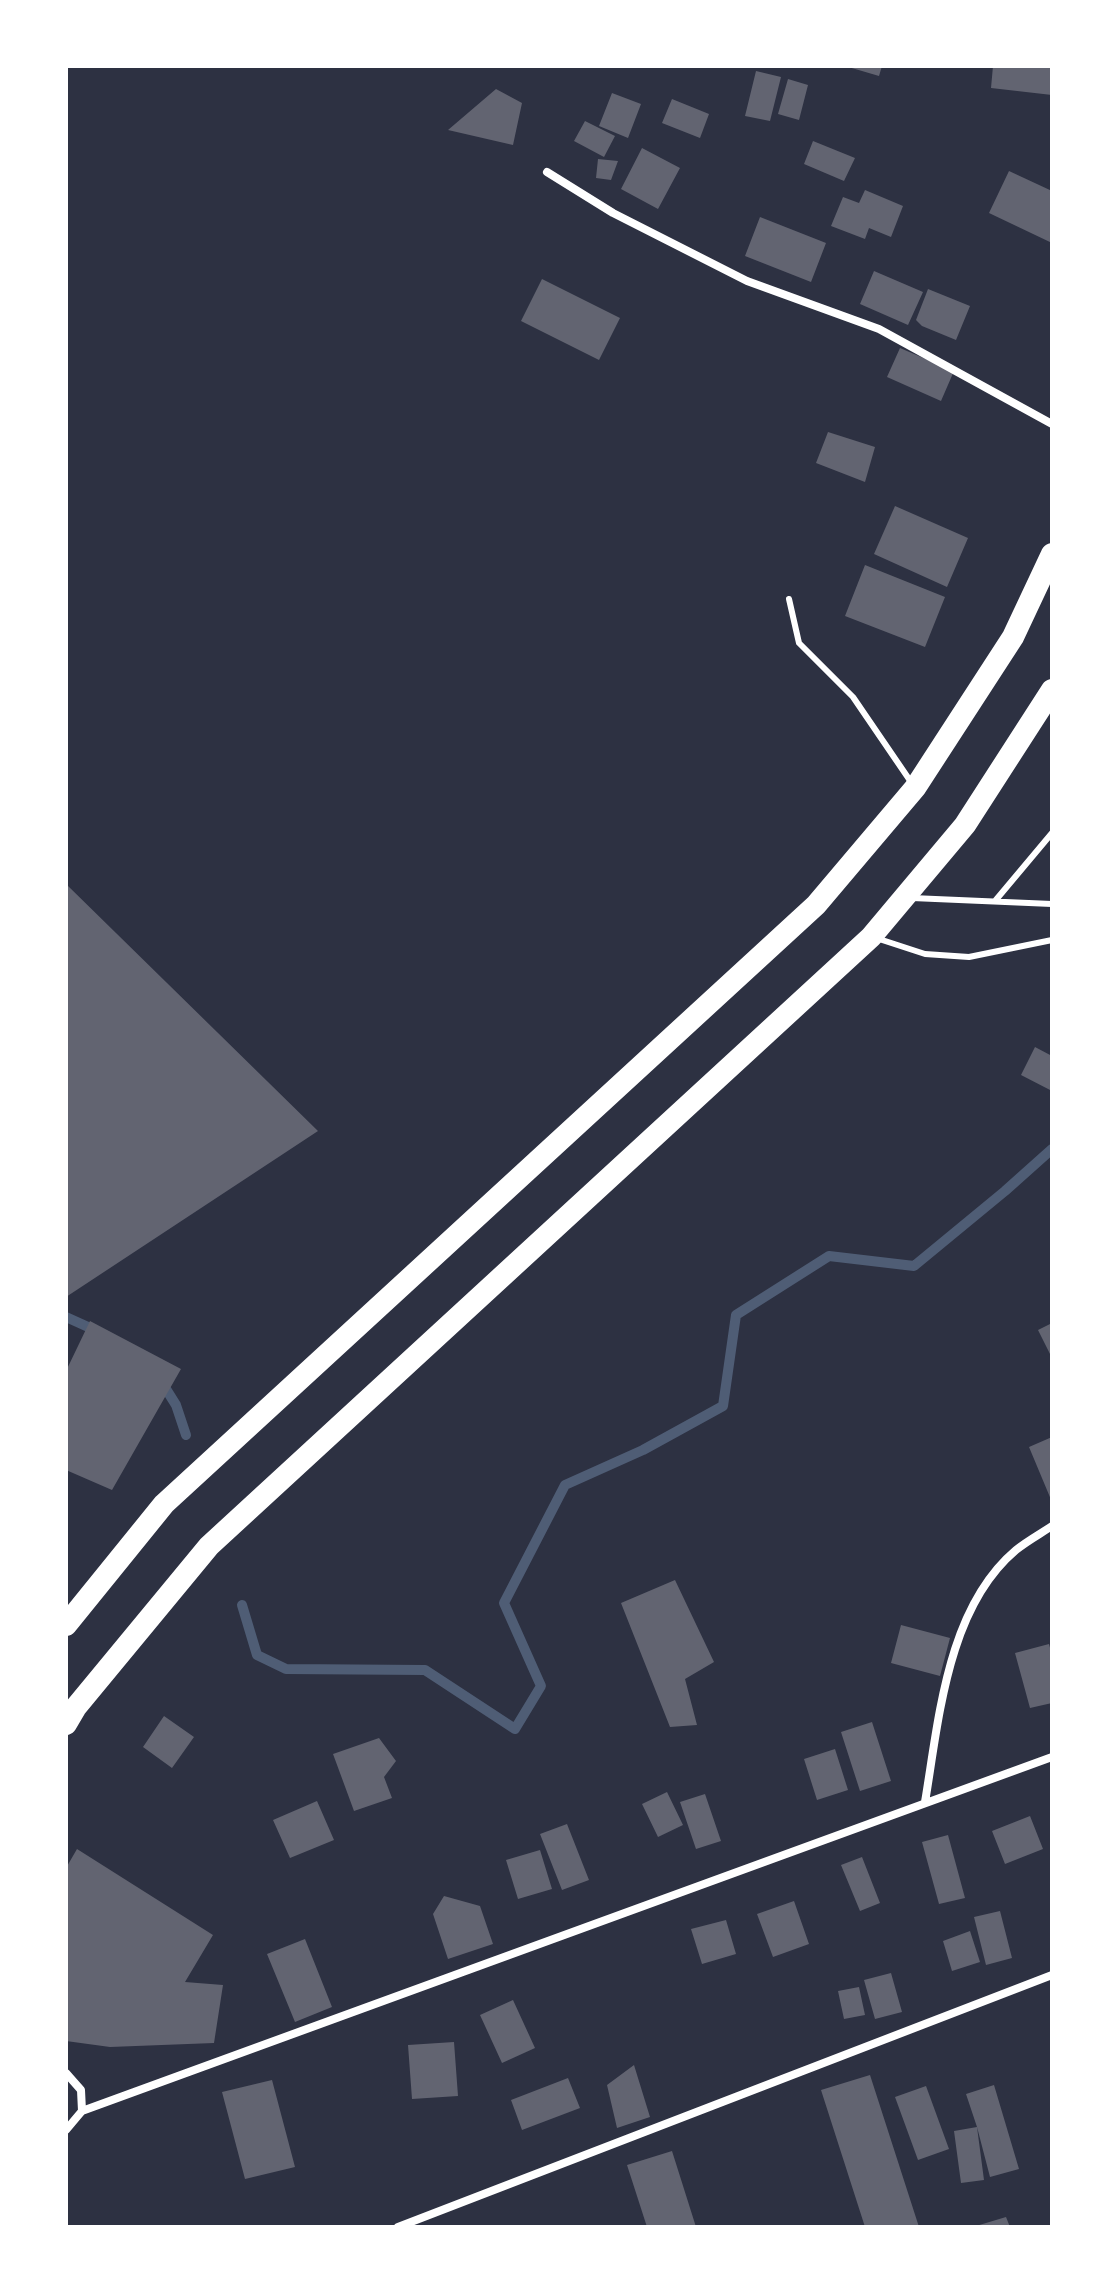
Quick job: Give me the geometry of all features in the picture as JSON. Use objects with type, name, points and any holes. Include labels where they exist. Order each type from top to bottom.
[{"type":"highway","points":[[66,1625],[164,1504],[816,905],[915,788],[1013,637],[1052,554]]},
{"type":"highway","points":[[66,1724],[76,1707],[209,1546],[871,937],[965,825],[1052,690]]},
{"type":"street","points":[[547,172],[613,213],[747,281],[879,329],[1052,424]]},
{"type":"street","points":[[925,1802],[946,1673],[964,1624],[987,1582],[1015,1551],[1052,1526]]},
{"type":"street","points":[[66,2130],[82,2111],[1052,1757]]},
{"type":"street","points":[[398,2227],[1052,1975]]},
{"type":"street","points":[[66,2073],[81,2090],[82,2111]]},
{"type":"lane","points":[[789,599],[799,643],[853,697],[915,788]]},
{"type":"lane","points":[[995,901],[1052,833]]},
{"type":"lane","points":[[904,897],[1052,904]]},
{"type":"lane","points":[[871,937],[925,954],[947,957],[969,957],[1052,940]]},
{"type":"building","points":[[845,66],[882,66],[879,76]]},
{"type":"building","points":[[993,66],[1052,66],[1052,95],[991,88]]},
{"type":"building","points":[[756,71],[781,77],[770,121],[745,116]]},
{"type":"building","points":[[788,79],[808,85],[799,120],[778,114]]},
{"type":"building","points":[[496,89],[522,103],[513,145],[448,130]]},
{"type":"building","points":[[612,93],[641,104],[628,138],[599,126]]},
{"type":"building","points":[[672,99],[709,114],[700,138],[662,123]]},
{"type":"building","points":[[585,121],[615,136],[604,157],[574,141]]},
{"type":"building","points":[[813,141],[855,158],[844,181],[804,164]]},
{"type":"building","points":[[642,148],[680,168],[658,209],[621,189]]},
{"type":"building","points":[[598,159],[618,161],[611,180],[596,178]]},
{"type":"building","points":[[1009,171],[1052,191],[1052,243],[989,213]]},
{"type":"building","points":[[865,190],[903,206],[891,237],[869,228],[865,239],[831,226],[843,197],[859,203]]},
{"type":"building","points":[[760,217],[826,243],[811,282],[745,256]]},
{"type":"building","points":[[874,271],[923,292],[908,325],[860,304]]},
{"type":"building","points":[[542,279],[620,318],[599,360],[521,321]]},
{"type":"building","points":[[928,289],[970,306],[956,340],[922,326],[916,320]]},
{"type":"building","points":[[900,348],[954,371],[941,401],[887,377]]},
{"type":"building","points":[[828,432],[875,447],[865,482],[816,463]]},
{"type":"building","points":[[895,506],[968,538],[947,587],[874,554]]},
{"type":"building","points":[[865,565],[945,597],[925,647],[845,616]]},
{"type":"building","points":[[66,884],[318,1131],[66,1297]]},
{"type":"building","points":[[1035,1047],[1052,1056],[1052,1091],[1021,1075]]},
{"type":"building","points":[[90,1321],[181,1369],[112,1490],[66,1470],[66,1371]]},
{"type":"building","points":[[1052,1323],[1052,1358],[1038,1330]]},
{"type":"building","points":[[1052,1437],[1052,1502],[1029,1447]]},
{"type":"building","points":[[675,1580],[714,1662],[685,1679],[697,1725],[670,1727],[621,1603]]},
{"type":"building","points":[[901,1625],[950,1638],[940,1676],[891,1663]]},
{"type":"building","points":[[1049,1644],[1052,1655],[1052,1703],[1030,1708],[1015,1653]]},
{"type":"building","points":[[164,1716],[194,1737],[172,1768],[143,1747]]},
{"type":"building","points":[[872,1722],[891,1781],[860,1791],[841,1732]]},
{"type":"building","points":[[379,1738],[396,1761],[384,1777],[392,1798],[354,1811],[333,1754]]},
{"type":"building","points":[[835,1749],[848,1790],[817,1800],[804,1759]]},
{"type":"building","points":[[667,1792],[683,1825],[658,1837],[642,1804]]},
{"type":"building","points":[[705,1794],[721,1841],[696,1849],[680,1802]]},
{"type":"building","points":[[317,1801],[334,1840],[290,1858],[273,1820]]},
{"type":"building","points":[[1030,1816],[1043,1849],[1005,1864],[992,1831]]},
{"type":"building","points":[[567,1824],[589,1880],[562,1890],[540,1834]]},
{"type":"building","points":[[948,1835],[965,1898],[939,1904],[922,1842]]},
{"type":"building","points":[[77,1849],[213,1935],[185,1982],[223,1985],[214,2043],[110,2047],[66,2041],[66,1868]]},
{"type":"building","points":[[540,1850],[552,1889],[518,1899],[506,1860]]},
{"type":"building","points":[[862,1857],[880,1903],[860,1911],[841,1865]]},
{"type":"building","points":[[444,1896],[480,1906],[493,1944],[448,1959],[433,1914]]},
{"type":"building","points":[[794,1901],[809,1944],[773,1957],[757,1914]]},
{"type":"building","points":[[1000,1911],[1012,1958],[986,1965],[974,1917]]},
{"type":"building","points":[[726,1920],[736,1954],[702,1964],[691,1929]]},
{"type":"building","points":[[970,1931],[980,1962],[952,1971],[943,1941]]},
{"type":"building","points":[[305,1939],[332,2007],[295,2022],[267,1954]]},
{"type":"building","points":[[891,1973],[902,2012],[875,2019],[864,1980]]},
{"type":"building","points":[[859,1987],[865,2015],[844,2019],[838,1991]]},
{"type":"building","points":[[513,2000],[535,2048],[502,2063],[480,2015]]},
{"type":"building","points":[[454,2042],[458,2096],[412,2099],[408,2045]]},
{"type":"building","points":[[634,2065],[650,2117],[617,2128],[607,2085]]},
{"type":"building","points":[[870,2075],[919,2227],[865,2227],[821,2090]]},
{"type":"building","points":[[568,2078],[580,2108],[522,2130],[511,2100]]},
{"type":"building","points":[[272,2080],[295,2167],[245,2179],[222,2092]]},
{"type":"building","points":[[994,2085],[1019,2169],[990,2177],[966,2094]]},
{"type":"building","points":[[926,2086],[949,2149],[918,2160],[895,2097]]},
{"type":"building","points":[[977,2127],[984,2180],[961,2183],[954,2131]]},
{"type":"building","points":[[672,2151],[696,2227],[647,2227],[627,2165]]},
{"type":"building","points":[[1006,2217],[1010,2227],[976,2227],[976,2226]]},
{"type":"waterway","points":[[242,1605],[257,1655],[286,1669],[425,1670],[515,1729],[541,1686],[504,1603],[565,1485],[643,1450],[723,1406],[736,1315],[829,1256],[914,1266],[1052,1149]]},
{"type":"waterway","points":[[66,1317],[97,1331]]},
{"type":"waterway","points":[[161,1381],[176,1405],[186,1435]]}]
